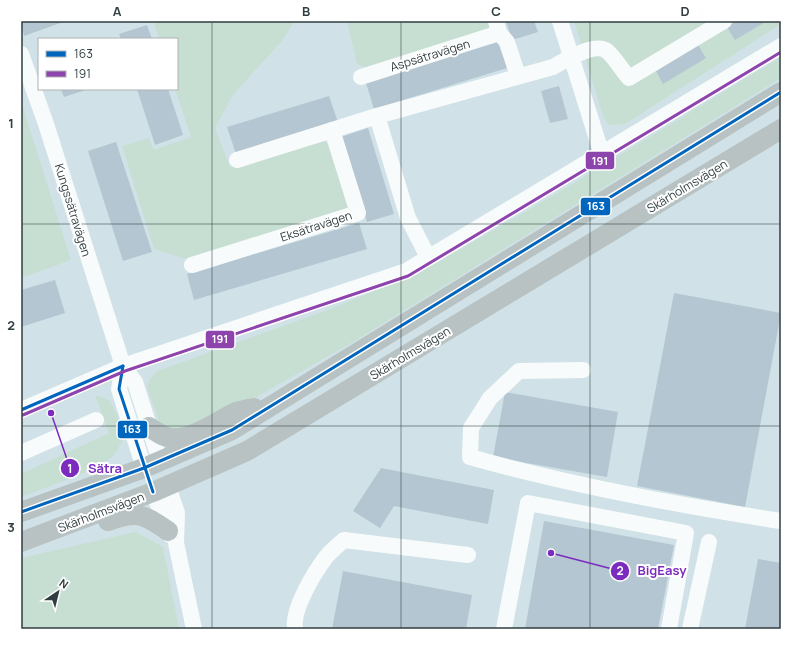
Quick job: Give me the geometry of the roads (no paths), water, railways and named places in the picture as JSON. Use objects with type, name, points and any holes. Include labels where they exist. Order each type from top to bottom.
[{"type":"main road","points":[[21,512],[152,464],[232,430],[781,92]]},
{"type":"main road","name":"Skärholmsvägen","points":[[21,542],[161,489],[246,451],[781,129]]},
{"type":"main road","points":[[149,427],[163,436],[172,438],[182,437],[238,411],[278,402]]},
{"type":"main road","points":[[152,464],[161,489]]},
{"type":"main road","points":[[57,529],[93,526],[134,514],[148,517],[172,537]]},
{"type":"street","points":[[560,21],[602,155]]},
{"type":"street","points":[[237,160],[377,116],[553,67],[571,56],[598,48],[607,51],[629,78],[724,21]]},
{"type":"street","name":"Aspsätravägen","points":[[361,77],[497,27],[507,42],[518,76]]},
{"type":"street","points":[[21,410],[123,366],[406,271],[602,155],[781,46]]},
{"type":"street","name":"Kungssätravägen","points":[[21,54],[46,124],[123,366],[135,382],[149,427],[152,464]]},
{"type":"street","points":[[377,116],[408,218],[428,258]]},
{"type":"street","name":"Eksätravägen","points":[[192,266],[358,213],[332,130]]},
{"type":"street","name":"Kungssätravägen","points":[[123,366],[119,389],[152,464]]},
{"type":"street","points":[[583,370],[519,371],[490,398],[471,428],[470,457],[533,475],[724,512],[781,521]]},
{"type":"street","points":[[21,453],[96,420]]},
{"type":"street","points":[[161,489],[177,512],[172,537],[194,629]]},
{"type":"street","points":[[504,629],[528,503],[686,533],[669,629]]},
{"type":"street","points":[[296,629],[294,624],[304,592],[327,557],[344,540],[468,555]]},
{"type":"street","points":[[690,629],[709,542]]},
{"type":"place","name":"Sätra","points":[[51,413]]},
{"type":"place","name":"BigEasy","points":[[551,553]]}]
